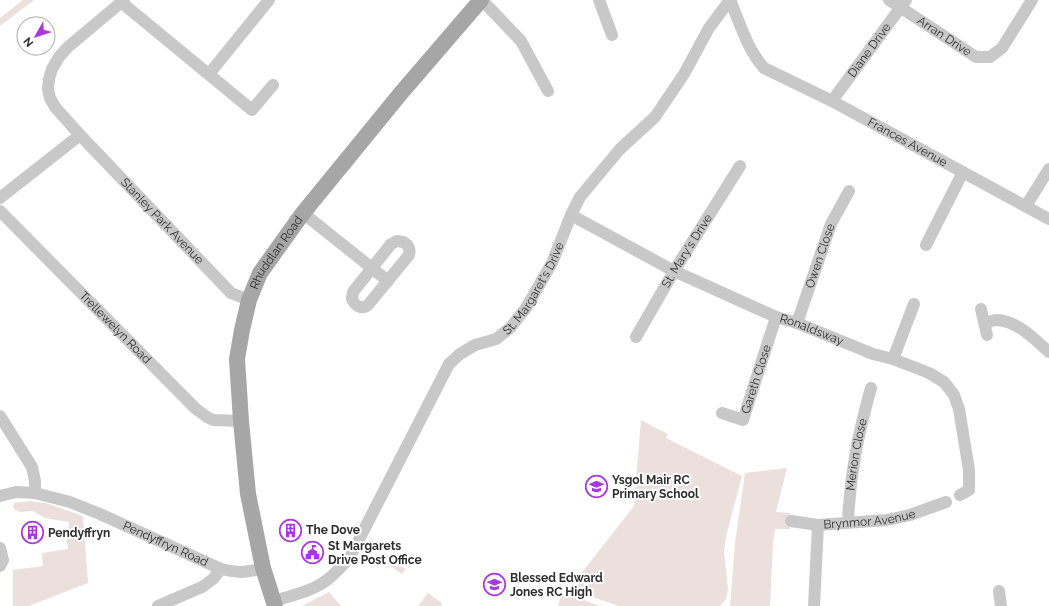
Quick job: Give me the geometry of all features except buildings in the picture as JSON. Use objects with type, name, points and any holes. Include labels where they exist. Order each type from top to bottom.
[{"type":"main road","name":"Rhuddlan Road","points":[[275,604],[263,568],[248,494],[237,359],[242,330],[250,300],[260,273],[303,213],[405,87],[481,0]]},
{"type":"street","points":[[209,74],[269,0]]},
{"type":"street","points":[[481,0],[521,41],[548,91]]},
{"type":"street","points":[[600,0],[612,35]]},
{"type":"street","name":"Frances Avenue","points":[[730,0],[751,50],[764,68],[832,101],[1049,219]]},
{"type":"street","name":"St. Margaret's Drive","points":[[275,604],[320,584],[337,572],[350,557],[449,364],[460,354],[475,346],[496,339],[510,328],[526,308],[552,263],[571,215],[580,197],[620,149],[655,117],[684,74],[709,28],[730,0]]},
{"type":"street","name":"Arran Drive","points":[[889,0],[903,4],[976,57],[990,57],[1002,48],[1032,0]]},
{"type":"street","points":[[123,1],[252,110],[273,85]]},
{"type":"street","name":"Stanley Park Avenue","points":[[123,1],[59,56],[52,69],[48,89],[50,98],[55,107],[80,135],[231,292],[250,300]]},
{"type":"street","name":"Diane Drive","points":[[832,101],[903,4]]},
{"type":"street","points":[[0,198],[80,135]]},
{"type":"street","name":"St. Mary's Drive","points":[[636,337],[674,271],[740,166]]},
{"type":"street","points":[[1026,206],[1049,169]]},
{"type":"street","points":[[926,245],[963,172]]},
{"type":"street","name":"Owen Close","points":[[797,324],[831,224],[849,191]]},
{"type":"street","name":"Trellewelyn Road","points":[[0,211],[196,409],[213,420],[242,421]]},
{"type":"street","points":[[303,213],[388,281]]},
{"type":"street","name":"Ronaldsway","points":[[571,215],[674,271],[776,317],[874,354],[893,359],[929,373],[944,382],[954,395],[959,409],[969,470],[969,490],[960,495]]},
{"type":"street","points":[[394,242],[405,242],[409,248],[409,255],[368,305],[362,307],[356,304],[352,299],[353,292],[372,268],[394,242]]},
{"type":"street","points":[[893,359],[914,304]]},
{"type":"street","points":[[981,308],[987,335]]},
{"type":"street","name":"Gareth Close","points":[[722,413],[744,420],[776,317]]},
{"type":"street","points":[[985,323],[997,320],[1009,322],[1023,330],[1049,352]]},
{"type":"street","name":"Merion Close","points":[[848,522],[849,492],[854,460],[860,427],[871,388]]},
{"type":"street","points":[[0,416],[32,467],[35,481],[35,493]]},
{"type":"street","name":"Pendyffryn Road","points":[[0,496],[16,492],[35,493],[70,502],[221,569],[249,572],[263,568]]},
{"type":"street","name":"Brynmor Avenue","points":[[791,521],[818,525],[887,520],[910,515],[946,502]]},
{"type":"street","points":[[814,606],[818,525]]},
{"type":"street","points":[[0,548],[3,560],[0,566]]},
{"type":"street","points":[[158,606],[202,587],[213,579],[221,569]]},
{"type":"street","points":[[999,591],[1001,606]]},
{"type":"shaded area","points":[[23,0],[34,0],[0,26],[0,18]]},
{"type":"shaded area","points":[[641,420],[668,434],[666,438],[742,476],[726,536],[724,552],[728,589],[726,599],[720,606],[619,606],[569,589],[634,506]]},
{"type":"shaded area","points":[[787,468],[776,512],[790,513],[790,529],[775,529],[770,606],[730,606],[735,543],[745,473]]},
{"type":"shaded area","points":[[29,501],[46,503],[83,516],[88,583],[29,606],[13,606],[13,570],[43,566],[42,553],[68,549],[66,536],[69,522],[45,518],[33,511],[20,512],[15,510],[13,507],[14,503]]},
{"type":"shaded area","points":[[376,556],[406,569],[402,574]]},
{"type":"shaded area","points":[[329,592],[341,606],[302,606]]},
{"type":"shaded area","points":[[562,592],[600,606],[558,606]]},
{"type":"shaded area","points":[[428,593],[442,603],[441,606],[418,606]]},
{"type":"place","name":"Ysgol Mair RC Primary School","points":[[596,487]]},
{"type":"place","name":"The Dove","points":[[290,530]]},
{"type":"place","name":"Pendyffryn","points":[[33,533]]},
{"type":"place","name":"St Margarets Drive Post Office","points":[[313,553]]},
{"type":"place","name":"Blessed Edward Jones RC High","points":[[495,585]]}]
